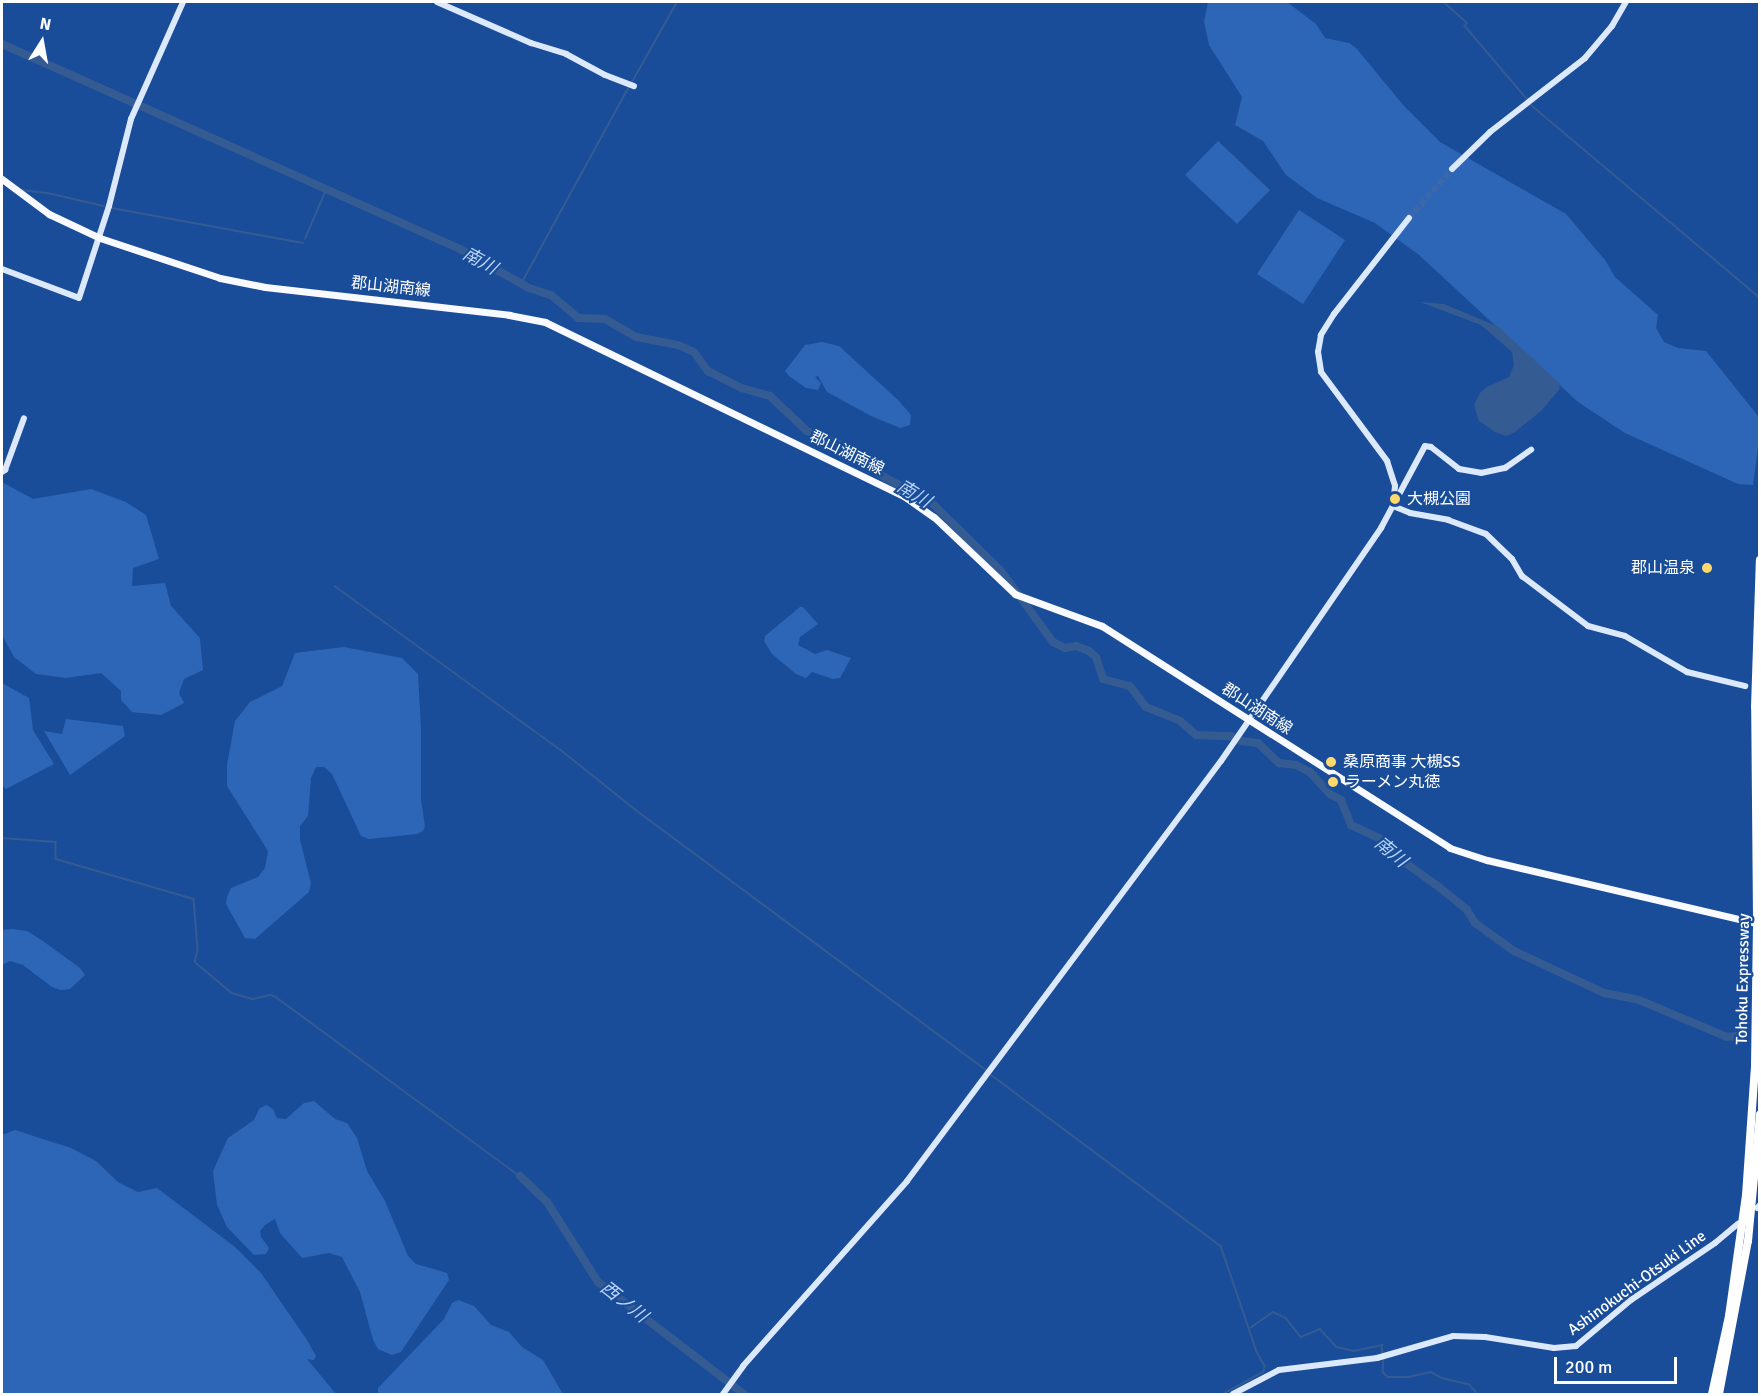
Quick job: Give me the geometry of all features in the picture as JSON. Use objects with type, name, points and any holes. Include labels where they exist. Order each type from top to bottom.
[{"type":"highway","name":"Tohoku Expressway","points":[[1712,1395],[1732,1296],[1746,1195],[1755,1066],[1758,924],[1755,717],[1760,560]]},
{"type":"highway","points":[[1719,1395],[1746,1250],[1760,1116]]},
{"type":"main road","name":"郡山湖南線","points":[[2,179],[49,214],[100,238],[244,284],[509,315],[545,322],[905,497],[934,517],[1015,594],[1083,617],[1102,627],[1457,852],[1758,924]]},
{"type":"street","points":[[2,269],[79,298],[100,238],[127,129],[183,2]]},
{"type":"street","points":[[437,2],[531,44],[566,54],[605,75],[634,86]]},
{"type":"street","points":[[1452,169],[1490,132],[1585,58],[1612,26],[1626,2]]},
{"type":"street","points":[[1393,506],[1395,486],[1390,467],[1321,372],[1318,352],[1322,335],[1334,314],[1409,218]]},
{"type":"street","points":[[2,472],[6,470],[24,418]]},
{"type":"street","points":[[723,1395],[743,1366],[907,1181],[1251,721],[1381,528],[1425,447],[1431,447],[1452,466],[1481,473],[1505,468],[1531,450]]},
{"type":"street","points":[[1393,506],[1410,513],[1448,520],[1486,534],[1512,559],[1522,576],[1588,626],[1625,636],[1687,672],[1745,686]]},
{"type":"street","name":"Ashinokuchi-Otsuki Line","points":[[1233,1395],[1279,1370],[1377,1358],[1453,1336],[1485,1337],[1554,1348],[1576,1346],[1632,1300],[1715,1244],[1738,1224]]},
{"type":"shaded area","points":[[1208,2],[1287,2],[1316,24],[1325,38],[1349,43],[1356,48],[1404,106],[1440,142],[1566,214],[1605,260],[1615,277],[1658,315],[1656,328],[1664,342],[1678,348],[1706,351],[1758,416],[1759,440],[1753,485],[1738,484],[1625,433],[1578,402],[1419,255],[1375,223],[1317,198],[1286,175],[1263,141],[1235,125],[1242,97],[1209,45],[1204,22]]},
{"type":"shaded area","points":[[1218,141],[1270,190],[1237,224],[1185,175]]},
{"type":"shaded area","points":[[1299,210],[1345,240],[1303,304],[1257,274]]},
{"type":"shaded area","points":[[1420,302],[1444,304],[1499,327],[1560,384],[1559,390],[1541,411],[1515,432],[1506,436],[1495,432],[1479,421],[1474,405],[1480,393],[1487,387],[1509,377],[1514,365],[1512,352],[1481,325]]},
{"type":"shaded area","points":[[822,342],[839,346],[898,400],[911,415],[910,425],[900,428],[871,416],[827,392],[818,376],[815,377],[821,383],[818,390],[806,388],[789,376],[785,371],[805,345]]},
{"type":"shaded area","points":[[2,482],[33,499],[91,489],[126,502],[146,515],[159,559],[133,568],[132,586],[165,583],[171,606],[200,638],[203,670],[184,679],[179,693],[184,703],[161,715],[132,712],[121,700],[121,691],[101,673],[66,678],[36,674],[14,657],[2,635]]},
{"type":"shaded area","points":[[800,607],[803,607],[818,624],[800,637],[798,645],[815,654],[827,650],[851,658],[840,678],[833,679],[812,672],[806,678],[796,674],[772,654],[764,641],[765,636]]},
{"type":"shaded area","points":[[344,647],[402,658],[418,674],[421,800],[425,826],[423,831],[417,834],[369,839],[361,836],[332,774],[324,767],[316,767],[311,778],[308,816],[300,826],[300,840],[311,883],[309,892],[255,939],[245,938],[226,904],[227,897],[231,888],[258,877],[265,868],[268,851],[227,786],[227,765],[235,721],[250,702],[282,686],[295,653]]},
{"type":"shaded area","points":[[2,683],[29,698],[33,730],[54,764],[6,789],[2,785]]},
{"type":"shaded area","points":[[66,719],[123,726],[125,736],[70,775],[44,731],[62,734]]},
{"type":"shaded area","points":[[2,930],[27,931],[40,939],[80,968],[85,975],[70,989],[61,990],[52,987],[23,965],[10,961],[2,965]]},
{"type":"shaded area","points":[[314,1101],[335,1119],[347,1123],[357,1138],[367,1171],[385,1201],[408,1256],[416,1264],[447,1273],[449,1280],[401,1352],[392,1355],[378,1349],[373,1340],[360,1292],[342,1257],[329,1253],[302,1258],[280,1233],[275,1219],[260,1231],[261,1237],[269,1248],[266,1254],[254,1255],[227,1227],[217,1205],[213,1171],[228,1138],[254,1120],[259,1109],[266,1105],[273,1109],[277,1118],[286,1119],[304,1103]]},
{"type":"shaded area","points":[[15,1130],[71,1148],[96,1161],[118,1182],[138,1192],[157,1188],[235,1247],[261,1273],[316,1356],[314,1360],[307,1359],[336,1394],[2,1394],[2,1135]]},
{"type":"shaded area","points":[[458,1300],[474,1306],[491,1325],[509,1332],[522,1347],[543,1360],[563,1394],[378,1394],[378,1388],[444,1319],[452,1303]]},
{"type":"waterway","points":[[632,82],[677,2]]},
{"type":"waterway","points":[[1444,2],[1467,23],[1465,26],[1528,100]]},
{"type":"waterway","name":"南川","points":[[2,44],[460,249],[529,288],[551,295],[578,318],[605,319],[636,337],[678,345],[694,352],[708,371],[742,388],[770,396],[807,431],[837,443],[884,477],[931,502],[1001,571],[1053,642],[1065,648],[1076,646],[1089,651],[1096,657],[1103,679],[1130,686],[1146,707],[1180,721],[1196,735],[1231,736],[1241,741],[1258,743],[1279,763],[1296,765],[1310,772],[1330,794],[1341,800],[1351,825],[1385,841],[1397,857],[1439,887],[1467,910],[1475,923],[1514,951],[1604,993],[1639,1000],[1727,1037],[1737,1036]]},
{"type":"waterway","points":[[521,284],[629,87]]},
{"type":"waterway","points":[[1530,104],[1760,298]]},
{"type":"waterway","points":[[22,190],[48,193],[108,207]]},
{"type":"waterway","points":[[305,239],[326,190]]},
{"type":"waterway","points":[[112,208],[303,243]]},
{"type":"waterway","points":[[335,586],[561,750],[636,810],[987,1071]]},
{"type":"waterway","points":[[2,838],[56,842],[56,859],[194,899],[198,950],[195,962],[232,993],[253,999],[271,995],[276,997],[520,1176]]},
{"type":"waterway","points":[[990,1074],[1221,1246],[1257,1352],[1265,1366],[1264,1372],[1224,1394]]},
{"type":"waterway","name":"西ノ川","points":[[520,1176],[547,1202],[598,1282],[727,1381]]},
{"type":"waterway","points":[[1250,1328],[1273,1312],[1286,1318],[1301,1337],[1320,1329],[1337,1347],[1354,1351],[1382,1345],[1383,1353]]},
{"type":"waterway","points":[[1384,1358],[1383,1372],[1388,1377],[1409,1377],[1431,1372],[1442,1378],[1469,1384],[1478,1394]]},
{"type":"waterway","name":"西ノ川","points":[[733,1386],[744,1394]]},
{"type":"tunnel","points":[[1409,218],[1452,169]]},
{"type":"place","name":"大槻公園","points":[[1395,499]]},
{"type":"place","name":"郡山温泉","points":[[1707,568]]},
{"type":"place","name":"桑原商事 大槻SS","points":[[1331,762]]},
{"type":"place","name":"ラーメン丸徳","points":[[1333,782]]}]
